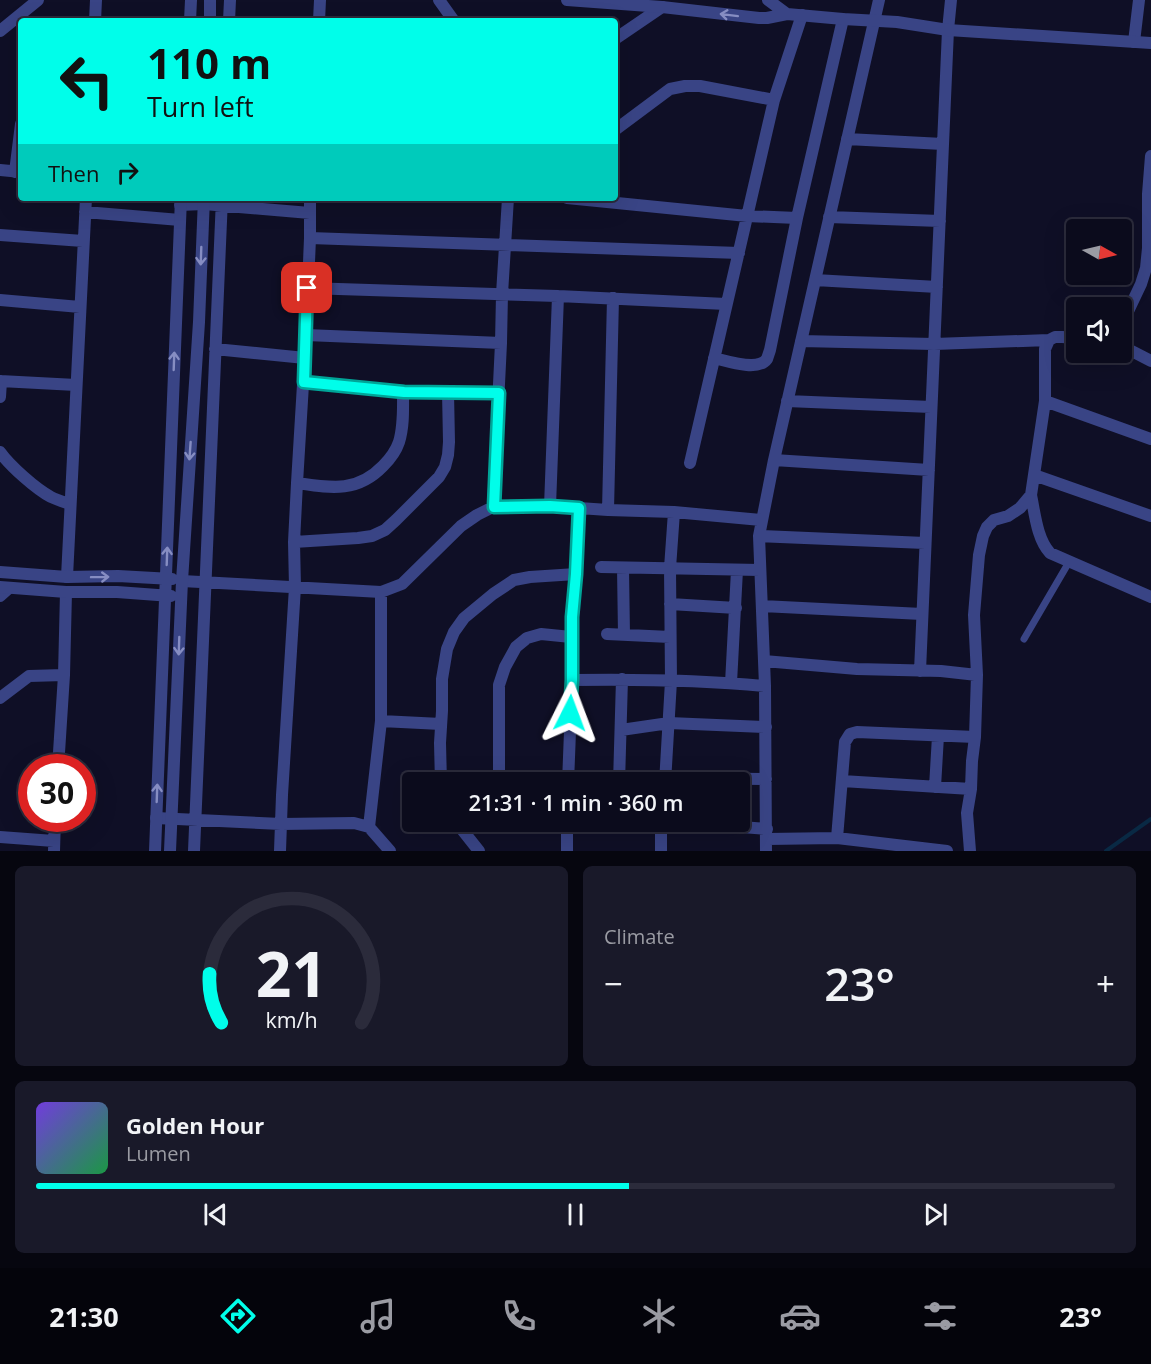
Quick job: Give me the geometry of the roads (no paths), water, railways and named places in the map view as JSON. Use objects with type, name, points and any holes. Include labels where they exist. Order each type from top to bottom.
[{"type":"street","points":[[0,31],[38,0]]},
{"type":"street","points":[[95,18],[96,0]]},
{"type":"street","points":[[190,18],[191,0]]},
{"type":"street","points":[[210,0],[210,18]]},
{"type":"street","points":[[229,18],[230,0]]},
{"type":"street","points":[[319,18],[320,0]]},
{"type":"street","points":[[439,0],[452,18]]},
{"type":"street","points":[[567,0],[662,7],[759,18],[787,14],[874,20],[948,30],[1151,43]]},
{"type":"street","points":[[768,0],[787,14]]},
{"type":"street","points":[[766,839],[766,727],[759,536],[761,520],[879,0]]},
{"type":"street","points":[[920,671],[951,0]]},
{"type":"street","points":[[1134,42],[1139,0]]},
{"type":"street","points":[[618,37],[662,7]]},
{"type":"street","points":[[690,463],[774,100],[802,15]]},
{"type":"street","points":[[714,358],[751,366],[766,361],[843,19]]},
{"type":"street","points":[[618,128],[670,89],[685,86],[700,86],[774,100]]},
{"type":"street","points":[[847,140],[943,144]]},
{"type":"street","points":[[1132,303],[1149,268],[1151,156]]},
{"type":"street","points":[[0,170],[18,172]]},
{"type":"street","points":[[67,577],[86,201]]},
{"type":"street","points":[[155,851],[181,201],[221,202],[310,213]]},
{"type":"street","points":[[170,851],[181,598],[199,322],[204,201]]},
{"type":"street","points":[[280,851],[295,587],[294,542],[304,382],[310,201]]},
{"type":"street","points":[[494,507],[508,201]]},
{"type":"street","points":[[609,201],[747,216],[797,218]]},
{"type":"street","points":[[194,851],[221,202]]},
{"type":"street","points":[[85,212],[180,220]]},
{"type":"street","points":[[830,217],[940,221]]},
{"type":"street","points":[[0,235],[83,241]]},
{"type":"street","points":[[310,238],[739,253]]},
{"type":"street","points":[[815,280],[937,287]]},
{"type":"street","points":[[307,288],[726,304]]},
{"type":"street","points":[[550,506],[558,296]]},
{"type":"street","points":[[608,510],[613,298]]},
{"type":"street","points":[[0,300],[80,307]]},
{"type":"street","points":[[306,335],[501,344]]},
{"type":"street","points":[[801,341],[934,344],[1048,340],[1054,337],[1066,337]]},
{"type":"street","points":[[1048,340],[1045,349],[1045,401],[1031,495],[1038,529],[1046,549],[1055,556],[1151,597]]},
{"type":"street","points":[[215,350],[305,358]]},
{"type":"street","points":[[1132,351],[1151,361]]},
{"type":"street","points":[[0,396],[1,381],[76,385]]},
{"type":"street","points":[[304,382],[404,392],[499,393]]},
{"type":"street","points":[[297,483],[325,487],[356,485],[382,468],[398,444],[402,429],[404,392]]},
{"type":"street","points":[[294,542],[372,536],[385,530],[396,520],[439,477],[445,467],[449,442],[448,392]]},
{"type":"street","points":[[787,401],[931,407]]},
{"type":"street","points":[[1045,401],[1151,439]]},
{"type":"street","points":[[0,452],[42,492],[70,504]]},
{"type":"street","points":[[774,460],[928,470]]},
{"type":"street","points":[[1034,475],[1151,516]]},
{"type":"street","points":[[970,851],[967,813],[975,737],[977,675],[974,615],[979,555],[987,527],[994,520],[1008,516],[1020,508],[1031,495]]},
{"type":"street","points":[[0,562],[5,572],[67,577],[166,578],[182,581],[381,592],[402,584],[461,526],[494,507],[550,506],[674,512],[761,520]]},
{"type":"street","points":[[568,772],[572,680],[571,637],[579,508]]},
{"type":"street","points":[[666,772],[671,681],[670,568],[674,512]]},
{"type":"street","points":[[759,536],[925,543]]},
{"type":"street","points":[[601,567],[760,570]]},
{"type":"street","points":[[623,568],[624,635]]},
{"type":"street","points":[[731,683],[737,570]]},
{"type":"street","points":[[441,772],[442,679],[447,650],[454,632],[464,618],[514,580],[576,574]]},
{"type":"street","points":[[3,590],[117,592],[181,598]]},
{"type":"street","points":[[59,754],[66,592]]},
{"type":"street","points":[[369,827],[381,721],[381,592]]},
{"type":"street","points":[[670,604],[736,608]]},
{"type":"street","points":[[762,606],[922,614]]},
{"type":"street","points":[[499,772],[499,685],[505,667],[516,647],[527,638],[541,634],[571,637]]},
{"type":"street","points":[[607,634],[670,637]]},
{"type":"street","points":[[764,661],[857,669],[942,670],[977,675]]},
{"type":"street","points":[[0,698],[30,676],[64,675]]},
{"type":"street","points":[[572,680],[671,681],[765,686]]},
{"type":"street","points":[[620,772],[622,680]]},
{"type":"street","points":[[381,721],[441,724]]},
{"type":"street","points":[[621,730],[669,723],[766,727]]},
{"type":"street","points":[[837,838],[845,742],[850,734],[857,732],[975,737]]},
{"type":"street","points":[[935,787],[938,736]]},
{"type":"street","points":[[750,779],[766,779]]},
{"type":"street","points":[[842,781],[970,789]]},
{"type":"street","points":[[156,818],[281,824],[354,823],[369,827],[390,851]]},
{"type":"street","points":[[464,832],[479,851]]},
{"type":"street","points":[[567,832],[567,851]]},
{"type":"street","points":[[661,832],[661,851]]},
{"type":"street","points":[[730,832],[766,839],[837,838],[893,848],[947,851]]},
{"type":"street","points":[[0,837],[54,846]]},
{"type":"lane","points":[[1024,639],[1069,562]]},
{"type":"waterway","points":[[1106,851],[1151,819]]}]
